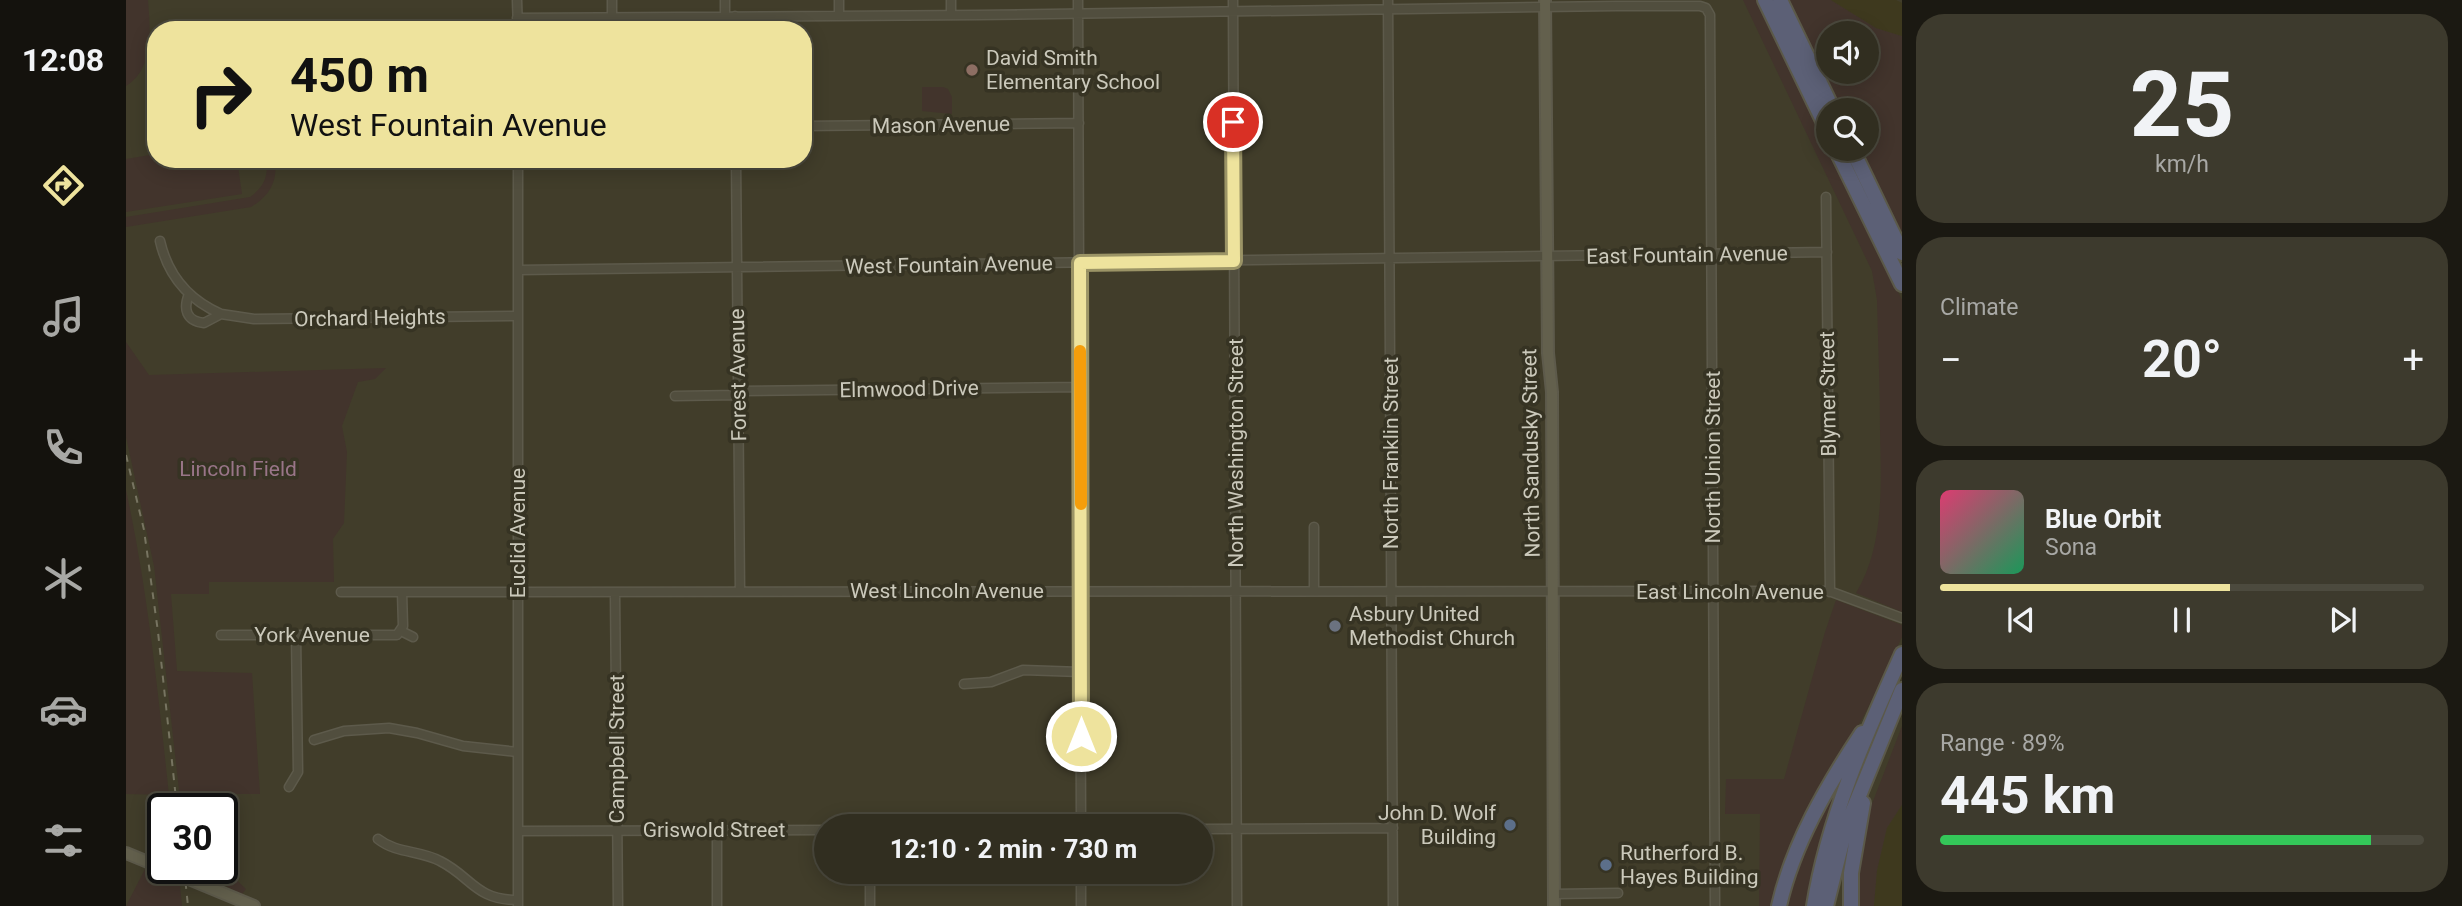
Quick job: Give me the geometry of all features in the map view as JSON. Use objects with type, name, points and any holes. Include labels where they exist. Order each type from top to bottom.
[{"type":"highway","points":[[1765,0],[1816,106]]},
{"type":"highway","points":[[1780,0],[1827,98]]},
{"type":"highway","points":[[1842,161],[1902,285]]},
{"type":"highway","points":[[1858,161],[1902,253]]},
{"type":"highway","points":[[1814,906],[1827,845],[1876,712],[1902,653]]},
{"type":"highway","points":[[1826,906],[1845,830],[1902,690]]},
{"type":"highway","points":[[1779,906],[1789,870],[1809,825],[1846,758],[1876,712]]},
{"type":"highway","points":[[1851,906],[1853,860],[1861,809],[1875,756]]},
{"type":"street","points":[[517,0],[517,18],[1233,12],[1388,5],[1545,4]]},
{"type":"street","points":[[612,0],[612,17]]},
{"type":"street","points":[[725,0],[725,16]]},
{"type":"street","points":[[839,0],[839,15]]},
{"type":"street","points":[[951,0],[951,15]]},
{"type":"street","points":[[1078,0],[1081,814]]},
{"type":"street","name":"North Washington Street","points":[[1233,0],[1237,906]]},
{"type":"street","name":"North Union Street","points":[[1545,4],[1700,6],[1706,8],[1710,15],[1716,906]]},
{"type":"street","name":"North Sandusky Street","points":[[1545,4],[1548,353],[1552,392],[1554,906]]},
{"type":"street","name":"North Franklin Street","points":[[1388,5],[1393,906]]},
{"type":"street","points":[[735,16],[735,21]]},
{"type":"street","name":"Mason Avenue","points":[[812,127],[1079,123]]},
{"type":"street","name":"Euclid Avenue","points":[[518,168],[518,903]]},
{"type":"street","name":"Forest Avenue","points":[[736,168],[740,592]]},
{"type":"street","name":"Blymer Street","points":[[1826,197],[1830,592]]},
{"type":"street","name":"Orchard Heights","points":[[160,242],[170,272],[189,294],[221,314],[254,319],[519,316]]},
{"type":"street","name":"East Fountain Avenue","points":[[1547,257],[1827,252]]},
{"type":"street","name":"West Fountain Avenue","points":[[519,271],[1547,257]]},
{"type":"street","name":"Orchard Heights","points":[[189,294],[186,310],[193,320],[208,323],[221,314]]},
{"type":"street","name":"Elmwood Drive","points":[[675,396],[1080,387]]},
{"type":"street","points":[[1314,527],[1314,591]]},
{"type":"street","name":"West Lincoln Avenue","points":[[341,592],[1553,592]]},
{"type":"street","name":"York Avenue","points":[[401,631],[402,592]]},
{"type":"street","name":"Campbell Street","points":[[615,592],[618,906]]},
{"type":"street","name":"East Lincoln Avenue","points":[[1553,592],[1830,592],[1902,618]]},
{"type":"street","name":"York Avenue","points":[[220,635],[395,635],[401,631]]},
{"type":"street","name":"York Avenue","points":[[401,631],[412,637]]},
{"type":"street","points":[[289,787],[298,772],[296,635]]},
{"type":"street","points":[[964,684],[991,682],[1023,670],[1081,672]]},
{"type":"street","points":[[314,740],[351,730],[389,728],[463,746],[518,752]]},
{"type":"street","points":[[1213,829],[1393,828]]},
{"type":"street","points":[[717,830],[717,906]]},
{"type":"street","name":"Griswold Street","points":[[518,831],[814,830]]},
{"type":"street","points":[[378,839],[397,850],[439,860],[485,894],[518,903]]},
{"type":"street","points":[[126,853],[254,906]]},
{"type":"street","points":[[870,884],[870,906]]},
{"type":"street","points":[[1081,884],[1081,906]]},
{"type":"street","points":[[1554,894],[1618,893]]},
{"type":"green space","points":[[126,0],[148,0],[147,54],[142,69],[126,86]]},
{"type":"green space","points":[[1743,0],[1756,0],[1816,123],[1816,153]]},
{"type":"green space","points":[[1787,0],[1831,0],[1865,21],[1816,21],[1816,59]]},
{"type":"green space","points":[[1879,29],[1902,36],[1902,236],[1865,161],[1879,161],[1879,98],[1835,98],[1828,84],[1879,84]]},
{"type":"green space","points":[[922,87],[948,89],[952,97],[952,114],[922,111]]},
{"type":"green space","points":[[147,156],[147,168],[238,168],[242,194],[126,212],[126,159]]},
{"type":"green space","points":[[1820,161],[1834,161],[1902,300],[1902,612],[1856,593],[1872,555],[1879,513],[1880,397],[1877,300],[1872,271]]},
{"type":"green space","points":[[267,168],[276,168],[274,181],[268,193],[251,207],[126,227],[126,217],[250,197],[259,189]]},
{"type":"green space","name":"Lincoln Field","points":[[126,342],[149,375],[386,368],[375,379],[358,382],[342,426],[347,452],[344,523],[333,539],[334,582],[209,582],[209,594],[171,594],[177,671],[252,673],[260,794],[179,793],[154,566],[126,437]]},
{"type":"green space","points":[[126,490],[146,604],[169,793],[126,794]]},
{"type":"green space","points":[[1836,600],[1902,625],[1902,637],[1867,709],[1798,833],[1787,856],[1773,906],[1759,906],[1760,814],[1725,814],[1726,779],[1784,779]]},
{"type":"green space","points":[[1902,726],[1902,805],[1887,828],[1877,871],[1874,906],[1856,906],[1858,861],[1865,822]]},
{"type":"green space","points":[[1853,752],[1809,906],[1782,906],[1793,868]]},
{"type":"green space","points":[[145,869],[147,884],[180,885],[182,906],[126,906]]},
{"type":"green space","points":[[238,881],[246,889],[242,894],[221,884],[238,884]]},
{"type":"shaded area","points":[[1831,0],[1896,0],[1902,3],[1902,36],[1879,29],[1879,21],[1865,21]]},
{"type":"shaded area","points":[[1902,805],[1902,906],[1874,906],[1877,871],[1887,828]]},
{"type":"railway","points":[[126,455],[144,530],[175,793]]},
{"type":"railway","points":[[186,884],[188,906]]},
{"type":"slow traffic","points":[[1080,351],[1081,504]]},
{"type":"place","name":"David Smith Elementary School","points":[[972,70]]},
{"type":"place","name":"Asbury United Methodist Church","points":[[1335,626]]},
{"type":"place","name":"John D. Wolf Building","points":[[1510,825]]},
{"type":"place","name":"Rutherford B. Hayes Building","points":[[1606,865]]},
{"type":"route","points":[[1081,736],[1080,263],[1234,261],[1233,122]]}]
